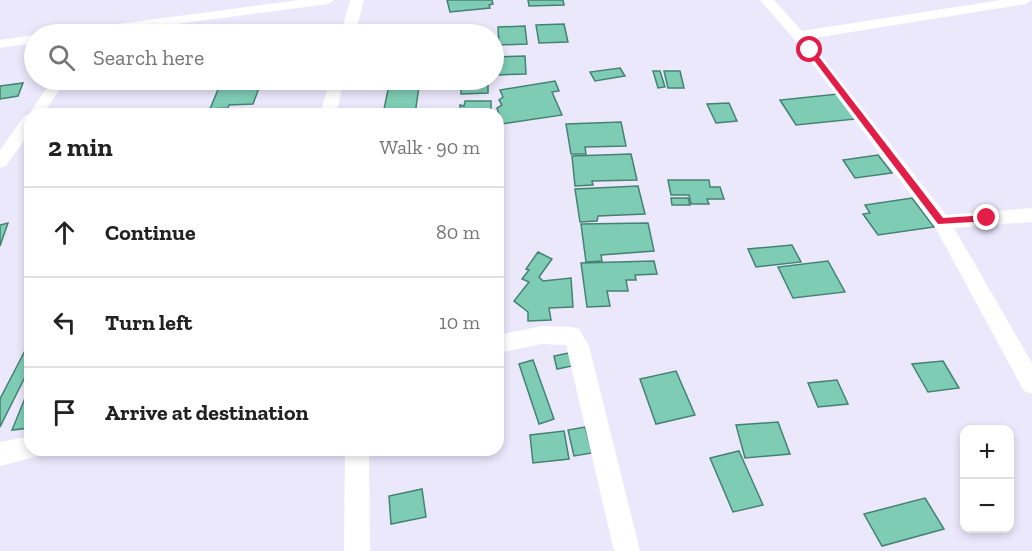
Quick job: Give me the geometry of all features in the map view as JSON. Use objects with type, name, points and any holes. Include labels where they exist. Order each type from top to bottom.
[{"type":"street","points":[[156,24],[328,0]]},
{"type":"street","points":[[351,24],[357,0]]},
{"type":"street","points":[[767,0],[799,36],[941,222],[1032,384]]},
{"type":"street","points":[[799,36],[1026,0]]},
{"type":"street","points":[[0,44],[24,40]]},
{"type":"street","points":[[38,108],[52,90]]},
{"type":"street","points":[[330,108],[334,90]]},
{"type":"street","points":[[0,162],[24,128]]},
{"type":"street","points":[[941,222],[1032,215]]},
{"type":"street","points":[[504,343],[542,335],[572,336],[578,346],[627,551]]},
{"type":"street","points":[[0,454],[24,449]]},
{"type":"street","points":[[357,456],[357,551]]},
{"type":"building","points":[[447,0],[492,0],[493,4],[489,5],[490,8],[450,12]]},
{"type":"building","points":[[528,0],[563,0],[564,5],[529,6]]},
{"type":"building","points":[[564,24],[568,42],[539,43],[536,25]]},
{"type":"building","points":[[525,26],[527,44],[504,45],[504,27]]},
{"type":"building","points":[[525,56],[526,74],[504,75],[504,57]]},
{"type":"building","points":[[620,68],[625,76],[595,81],[590,72]]},
{"type":"building","points":[[653,71],[660,71],[665,87],[658,88]]},
{"type":"building","points":[[664,71],[680,71],[684,88],[668,88]]},
{"type":"building","points":[[555,81],[559,91],[552,92],[562,115],[504,124],[504,108],[497,108],[502,105],[499,100],[503,97],[500,90]]},
{"type":"building","points":[[23,83],[18,96],[0,99],[0,86]]},
{"type":"building","points":[[218,90],[258,90],[253,104],[210,108]]},
{"type":"building","points":[[388,90],[419,90],[416,108],[384,108]]},
{"type":"building","points":[[461,90],[488,90],[488,93],[461,94]]},
{"type":"building","points":[[838,94],[856,119],[796,125],[780,100]]},
{"type":"building","points":[[465,101],[491,101],[491,108],[460,108],[460,105],[464,106]]},
{"type":"building","points":[[729,103],[737,121],[716,123],[707,104]]},
{"type":"building","points":[[621,122],[626,146],[585,147],[586,154],[571,154],[566,124]]},
{"type":"building","points":[[631,154],[637,180],[592,181],[593,185],[575,186],[572,156]]},
{"type":"building","points":[[878,155],[892,173],[855,178],[843,160]]},
{"type":"building","points":[[668,180],[709,180],[710,187],[720,187],[724,199],[707,199],[709,204],[691,204],[689,195],[671,195]]},
{"type":"building","points":[[638,186],[645,214],[598,216],[597,221],[580,222],[575,189]]},
{"type":"building","points":[[671,198],[688,198],[690,205],[672,205]]},
{"type":"building","points":[[912,198],[934,227],[878,235],[863,214],[870,213],[865,205]]},
{"type":"building","points":[[8,223],[0,246],[0,225]]},
{"type":"building","points":[[648,223],[654,251],[601,255],[602,261],[586,262],[581,224]]},
{"type":"building","points":[[792,245],[801,262],[756,267],[748,249]]},
{"type":"building","points":[[538,252],[552,259],[539,277],[543,281],[571,278],[573,307],[549,308],[551,320],[528,321],[528,312],[514,301],[529,282],[522,279]]},
{"type":"building","points":[[654,261],[657,274],[635,275],[636,280],[626,280],[628,291],[607,291],[610,306],[587,307],[581,263]]},
{"type":"building","points":[[828,261],[845,292],[793,298],[778,267]]},
{"type":"building","points":[[24,353],[24,379],[0,427],[0,399]]},
{"type":"building","points":[[569,353],[572,366],[557,369],[554,356]]},
{"type":"building","points":[[533,360],[554,419],[539,424],[519,364]]},
{"type":"building","points":[[943,361],[959,388],[928,392],[912,364]]},
{"type":"building","points":[[676,371],[695,415],[656,424],[640,379]]},
{"type":"building","points":[[837,380],[848,404],[818,407],[808,383]]},
{"type":"building","points":[[24,401],[24,429],[12,430]]},
{"type":"building","points":[[778,422],[790,454],[745,458],[736,425]]},
{"type":"building","points":[[585,427],[592,453],[574,456],[568,430]]},
{"type":"building","points":[[564,431],[569,459],[533,463],[530,435]]},
{"type":"building","points":[[739,451],[763,505],[733,512],[710,458]]},
{"type":"building","points":[[422,489],[426,517],[391,524],[389,496]]},
{"type":"building","points":[[925,498],[944,529],[882,546],[864,514]]},
{"type":"route","points":[[810,50],[941,222],[987,218]]}]
